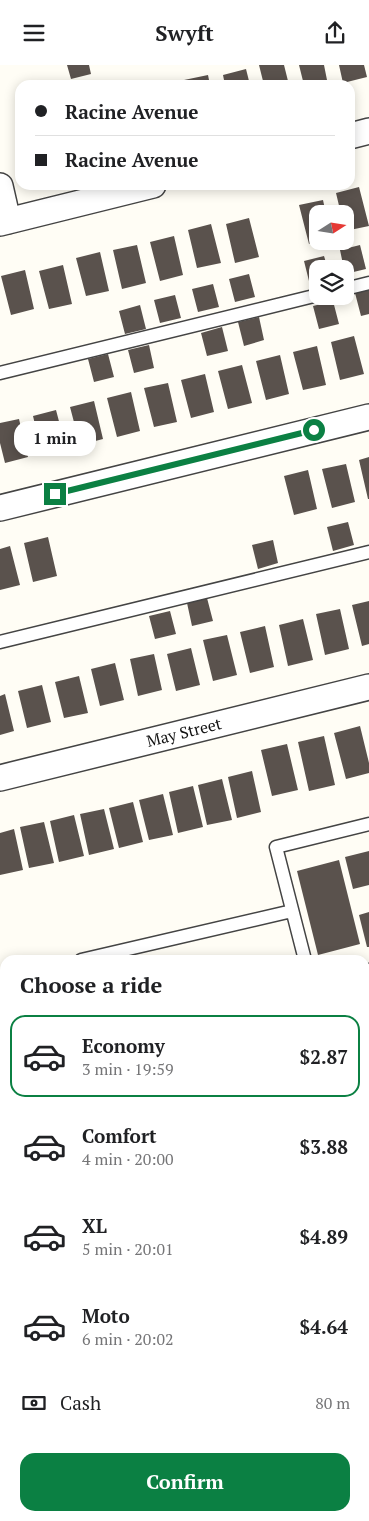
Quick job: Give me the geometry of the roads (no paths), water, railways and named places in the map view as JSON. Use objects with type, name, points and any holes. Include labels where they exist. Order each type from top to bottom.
[{"type":"street","points":[[355,135],[369,131]]},
{"type":"street","points":[[0,185],[4,222],[133,190]]},
{"type":"street","points":[[0,508],[369,417]]},
{"type":"street","name":"May Street","points":[[0,777],[369,687]]},
{"type":"lane","points":[[354,287],[369,283]]},
{"type":"lane","points":[[0,373],[309,297]]},
{"type":"lane","points":[[0,642],[369,552]]},
{"type":"lane","points":[[304,955],[276,847],[369,824]]},
{"type":"lane","points":[[103,955],[292,911]]}]
